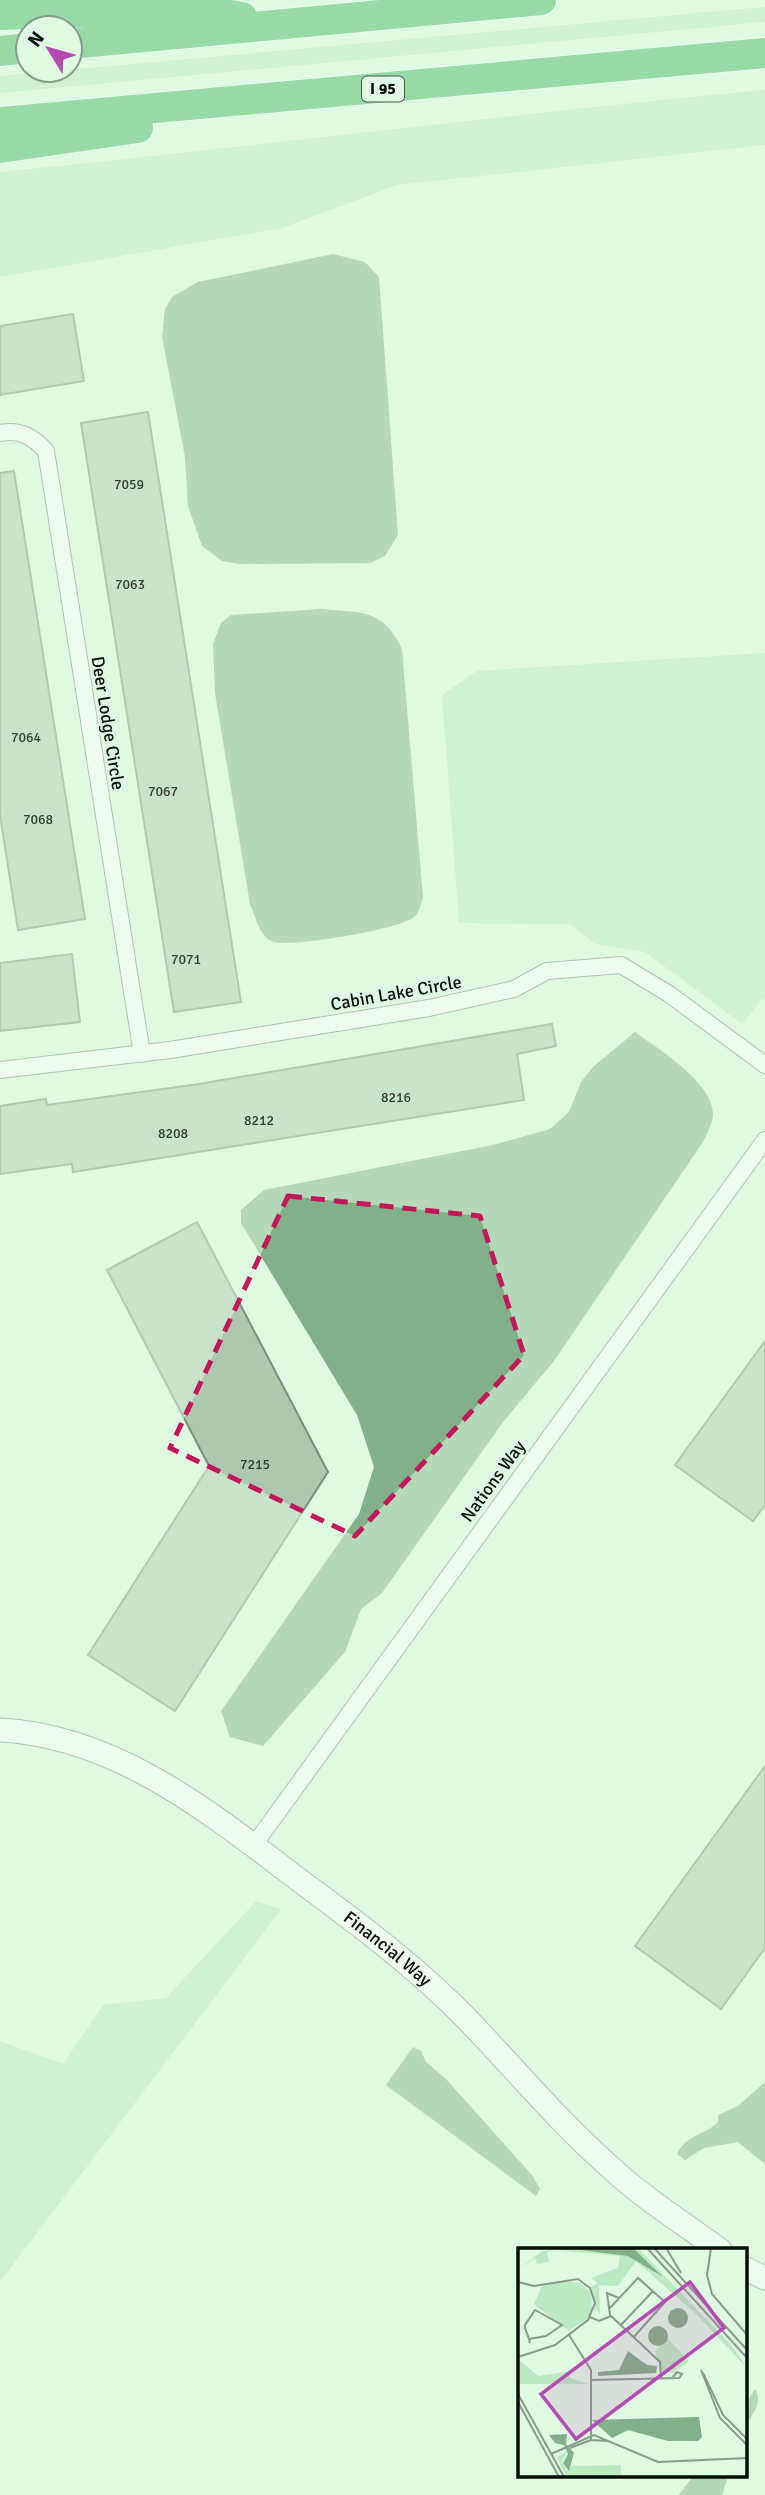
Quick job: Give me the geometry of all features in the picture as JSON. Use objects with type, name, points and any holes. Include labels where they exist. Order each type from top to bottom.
[{"type":"highway","points":[[84,43],[541,0]]},
{"type":"highway","points":[[0,16],[194,9],[284,23]]},
{"type":"highway","name":"I 95","points":[[0,121],[765,53]]},
{"type":"highway","points":[[0,148],[433,84]]},
{"type":"street","name":"Deer Lodge Circle","points":[[0,433],[14,430],[34,438],[46,452],[142,1054]]},
{"type":"street","name":"Cabin Lake Circle","points":[[0,1070],[142,1054],[429,1008],[514,989],[547,971],[621,965],[640,979],[669,994],[765,1065]]},
{"type":"street","name":"Nations Way","points":[[254,1845],[765,1140]]},
{"type":"street","name":"Financial Way","points":[[0,1730],[49,1738],[96,1751],[149,1775],[194,1801],[416,1971],[466,2018],[555,2116],[612,2169],[717,2248]]},
{"type":"street","points":[[748,2270],[765,2278]]},
{"type":"highlighted area","points":[[288,1196],[480,1216],[524,1355],[355,1536],[170,1448]]},
{"type":"shaded area","points":[[765,7],[765,22],[0,93],[0,76],[14,75],[14,84],[84,84],[84,68]]},
{"type":"shaded area","points":[[765,90],[765,145],[397,185],[282,228],[0,277],[0,172]]},
{"type":"shaded area","points":[[333,254],[365,262],[379,277],[398,535],[385,556],[370,563],[239,564],[222,561],[202,546],[188,506],[185,457],[162,337],[165,309],[172,297],[198,282]]},
{"type":"shaded area","points":[[321,609],[359,613],[379,619],[395,636],[402,649],[423,898],[416,915],[405,922],[343,936],[281,943],[271,941],[263,935],[250,904],[215,693],[213,644],[221,623],[231,615]]},
{"type":"shaded area","points":[[765,653],[765,996],[742,1024],[645,952],[595,944],[570,924],[459,923],[442,695],[477,671]]},
{"type":"shaded area","points":[[635,1032],[670,1057],[705,1091],[713,1116],[703,1142],[554,1361],[503,1422],[382,1593],[361,1609],[345,1652],[263,1746],[230,1737],[221,1711],[359,1514],[374,1467],[357,1415],[241,1223],[241,1210],[264,1190],[493,1145],[550,1129],[569,1112],[581,1082],[593,1067]]},
{"type":"shaded area","points":[[256,1901],[281,1909],[0,2282],[0,2041],[63,2064],[103,2005],[166,1998]]},
{"type":"shaded area","points":[[413,2047],[421,2051],[426,2062],[446,2079],[532,2175],[540,2189],[536,2196],[386,2085]]},
{"type":"shaded area","points":[[765,2082],[765,2164],[738,2142],[704,2148],[685,2160],[677,2154],[691,2139],[718,2122],[718,2115],[738,2106]]},
{"type":"shaded area","points":[[755,2389],[758,2400],[748,2423],[748,2400]]},
{"type":"shaded area","points":[[692,2478],[727,2478],[722,2495],[679,2495]]},
{"type":"building","points":[[73,314],[84,381],[0,395],[0,326]]},
{"type":"building","points":[[148,412],[241,1002],[174,1012],[81,423]]},
{"type":"building","points":[[14,471],[85,919],[18,930],[0,815],[0,473]]},
{"type":"building","points":[[72,954],[80,1022],[0,1031],[0,963]]},
{"type":"building","points":[[552,1024],[556,1046],[517,1054],[524,1100],[73,1172],[72,1164],[0,1174],[0,1106],[46,1099],[47,1105],[199,1084]]},
{"type":"building","points":[[197,1222],[328,1472],[175,1711],[88,1655],[209,1466],[107,1270]]},
{"type":"building","points":[[765,1341],[765,1505],[753,1521],[675,1465]]},
{"type":"building","points":[[765,1766],[765,1948],[721,2009],[635,1946]]}]
